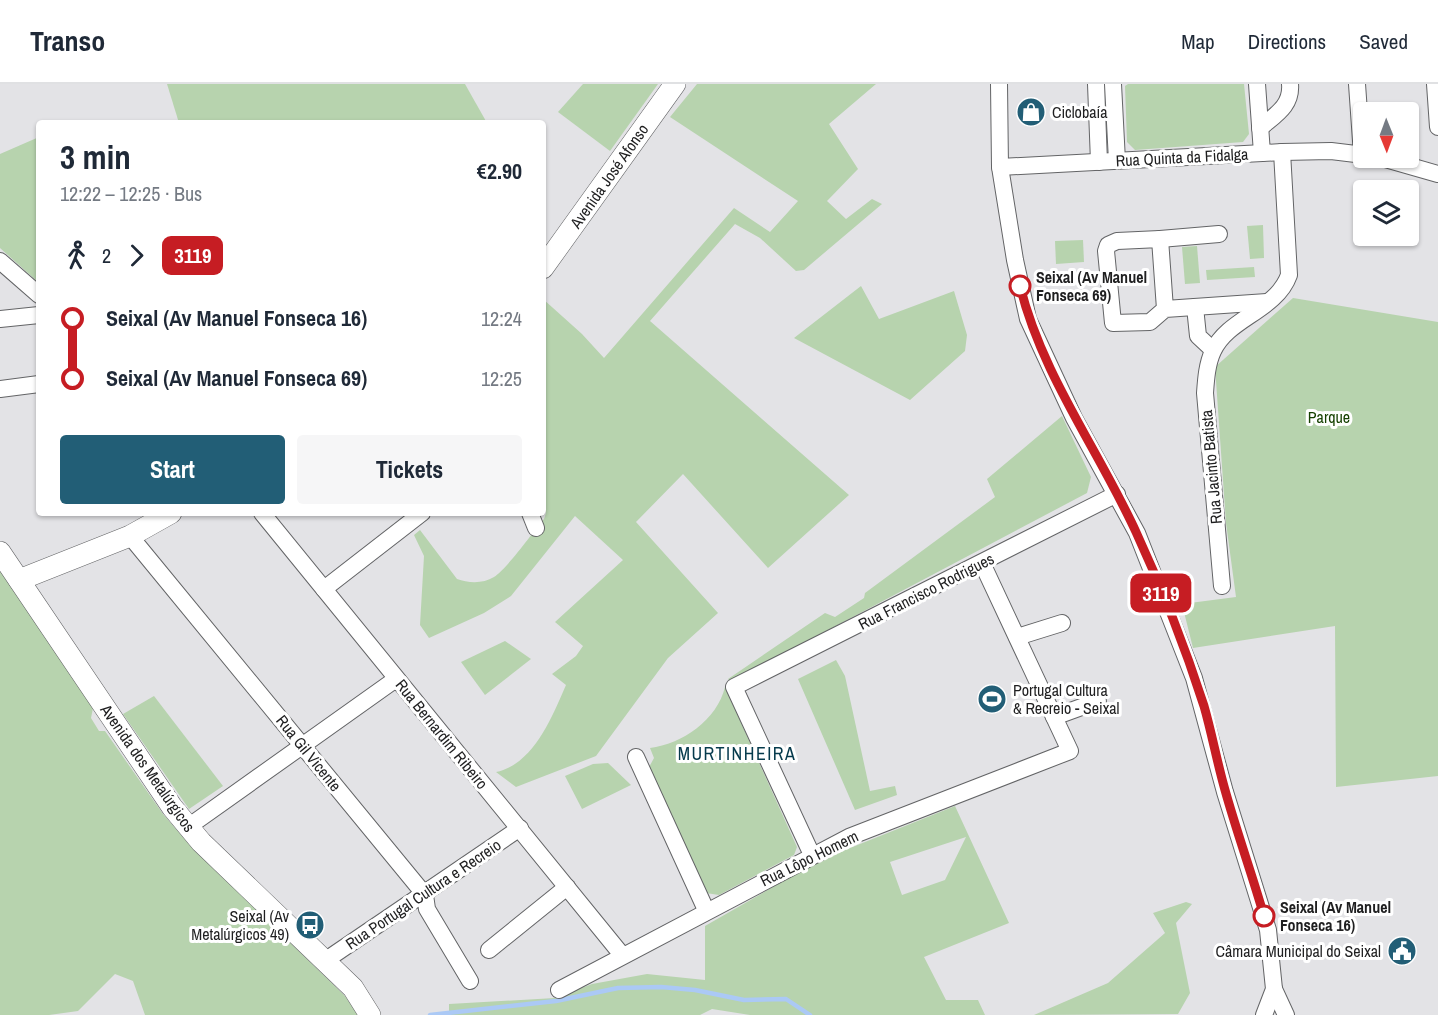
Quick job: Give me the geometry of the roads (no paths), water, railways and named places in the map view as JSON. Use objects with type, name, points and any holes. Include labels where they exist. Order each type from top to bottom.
[{"type":"main road","name":"Avenida José Afonso","points":[[546,264],[675,84]]},
{"type":"main road","points":[[18,580],[130,536],[166,516]]},
{"type":"main road","name":"Avenida dos Metalúrgicos","points":[[0,552],[147,772],[188,827],[326,960],[353,988],[370,1015]]},
{"type":"street","points":[[999,84],[1000,167],[1015,260],[1028,319],[1074,418],[1137,533],[1204,709],[1220,776],[1268,930],[1274,989],[1286,1015]]},
{"type":"street","points":[[1096,84],[1099,162]]},
{"type":"street","points":[[1113,84],[1117,161]]},
{"type":"street","points":[[1257,84],[1262,153]]},
{"type":"street","points":[[1260,129],[1288,103],[1291,96],[1290,84]]},
{"type":"street","points":[[1357,84],[1359,102]]},
{"type":"street","points":[[1434,84],[1438,127]]},
{"type":"street","name":"Rua Quinta da Fidalga","points":[[1000,167],[1282,152],[1330,151],[1353,154]]},
{"type":"street","points":[[1195,307],[1198,336],[1213,350],[1234,328],[1284,289],[1289,274],[1282,152]]},
{"type":"street","points":[[1417,168],[1438,174]]},
{"type":"street","points":[[1219,234],[1117,241],[1108,245],[1106,251],[1111,320],[1117,324],[1150,322],[1165,309],[1268,302]]},
{"type":"street","points":[[1160,239],[1165,309]]},
{"type":"street","points":[[0,261],[36,292]]},
{"type":"street","points":[[0,319],[36,315]]},
{"type":"street","name":"Rua Jacinto Batista","points":[[1213,350],[1205,393],[1222,586]]},
{"type":"street","points":[[0,389],[36,384]]},
{"type":"street","name":"Rua Francisco Rodrigues","points":[[812,855],[734,687],[1117,494]]},
{"type":"street","name":"Rua Bernardim Ribeiro","points":[[264,516],[622,955]]},
{"type":"street","points":[[324,589],[418,516]]},
{"type":"street","name":"Rua Gil Vicente","points":[[130,536],[425,895],[427,909],[470,981]]},
{"type":"street","points":[[982,563],[1054,717],[1098,701]]},
{"type":"street","points":[[1017,637],[1062,623]]},
{"type":"street","points":[[188,827],[396,679]]},
{"type":"street","name":"Rua Lôpo Homem","points":[[559,990],[706,910],[849,837],[1070,751],[1054,717]]},
{"type":"street","points":[[636,757],[706,910]]},
{"type":"street","name":"Rua Portugal Cultura e Recreio","points":[[326,960],[425,895],[520,828]]},
{"type":"street","points":[[489,950],[567,887]]},
{"type":"street","points":[[1264,1015],[1274,989]]},
{"type":"waterway","points":[[430,1015],[556,1001],[618,988],[661,987],[695,990],[744,1000],[786,999],[810,1015]]},
{"type":"place","name":"Ciclobaía","points":[[1031,112]]},
{"type":"place","name":"Seixal (Av Manuel Fonseca 69)","points":[[1020,286]]},
{"type":"place","name":"Portugal Cultura & Recreio - Seixal","points":[[992,699]]},
{"type":"place","name":"Seixal (Av Manuel Fonseca 16)","points":[[1264,916]]},
{"type":"place","name":"Seixal (Av Metalúrgicos 49)","points":[[310,925]]},
{"type":"place","name":"Câmara Municipal do Seixal","points":[[1402,951]]},
{"type":"district","name":"MURTINHEIRA","points":[[737,754]]},
{"type":"park label","name":"Parque","points":[[1329,417]]}]
